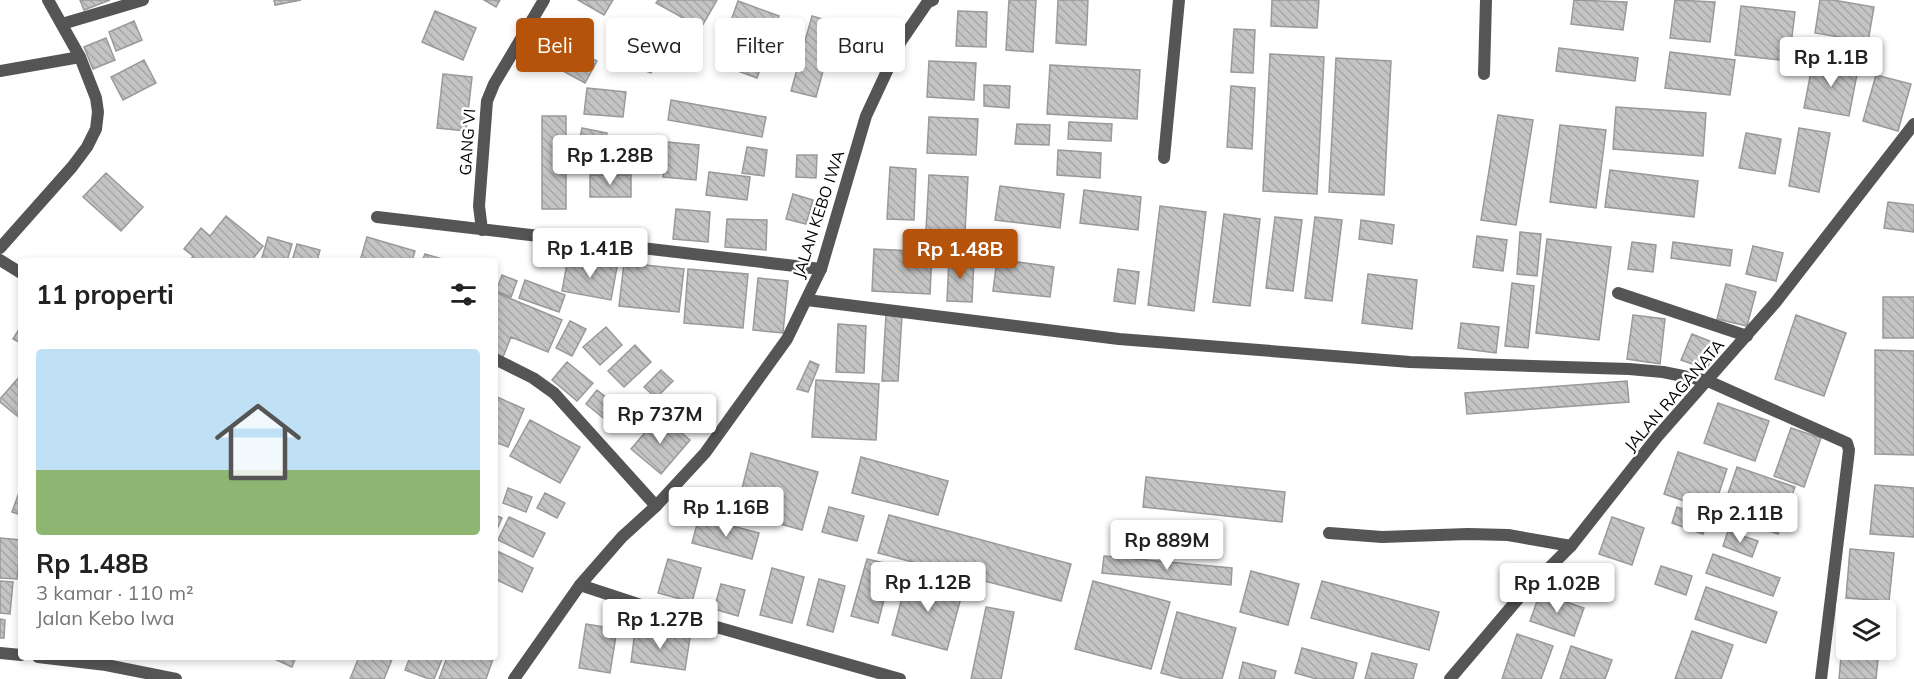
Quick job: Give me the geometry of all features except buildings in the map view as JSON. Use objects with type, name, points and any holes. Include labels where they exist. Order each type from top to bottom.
[{"type":"street","points":[[0,248],[72,167],[87,147],[96,129],[98,112],[96,98],[80,57],[48,0]]},
{"type":"street","points":[[62,24],[143,0]]},
{"type":"street","name":"GANG VI","points":[[482,230],[479,206],[487,101],[494,84],[544,0]]},
{"type":"street","points":[[1164,158],[1179,0]]},
{"type":"street","points":[[1484,74],[1486,0]]},
{"type":"street","name":"JALAN KEBO IWA","points":[[514,679],[580,585],[622,537],[656,506],[705,453],[787,339],[821,269],[866,116],[901,41],[927,1]]},
{"type":"street","points":[[0,71],[80,57]]},
{"type":"street","name":"JALAN RAGANATA","points":[[1450,679],[1518,600],[1571,546],[1657,437],[1775,303],[1914,124]]},
{"type":"street","points":[[377,217],[821,269]]},
{"type":"street","points":[[0,260],[18,271]]},
{"type":"street","points":[[1618,293],[1747,336]]},
{"type":"street","points":[[807,300],[1119,339],[1410,362],[1629,369],[1663,372],[1708,381],[1847,443],[1849,450],[1821,679]]},
{"type":"street","points":[[498,360],[533,378],[554,393],[656,506]]},
{"type":"street","points":[[1329,533],[1382,537],[1508,535],[1571,546]]},
{"type":"street","points":[[580,585],[653,609],[900,679]]},
{"type":"street","points":[[0,653],[18,655]]},
{"type":"street","points":[[90,660],[108,661],[176,679]]}]
